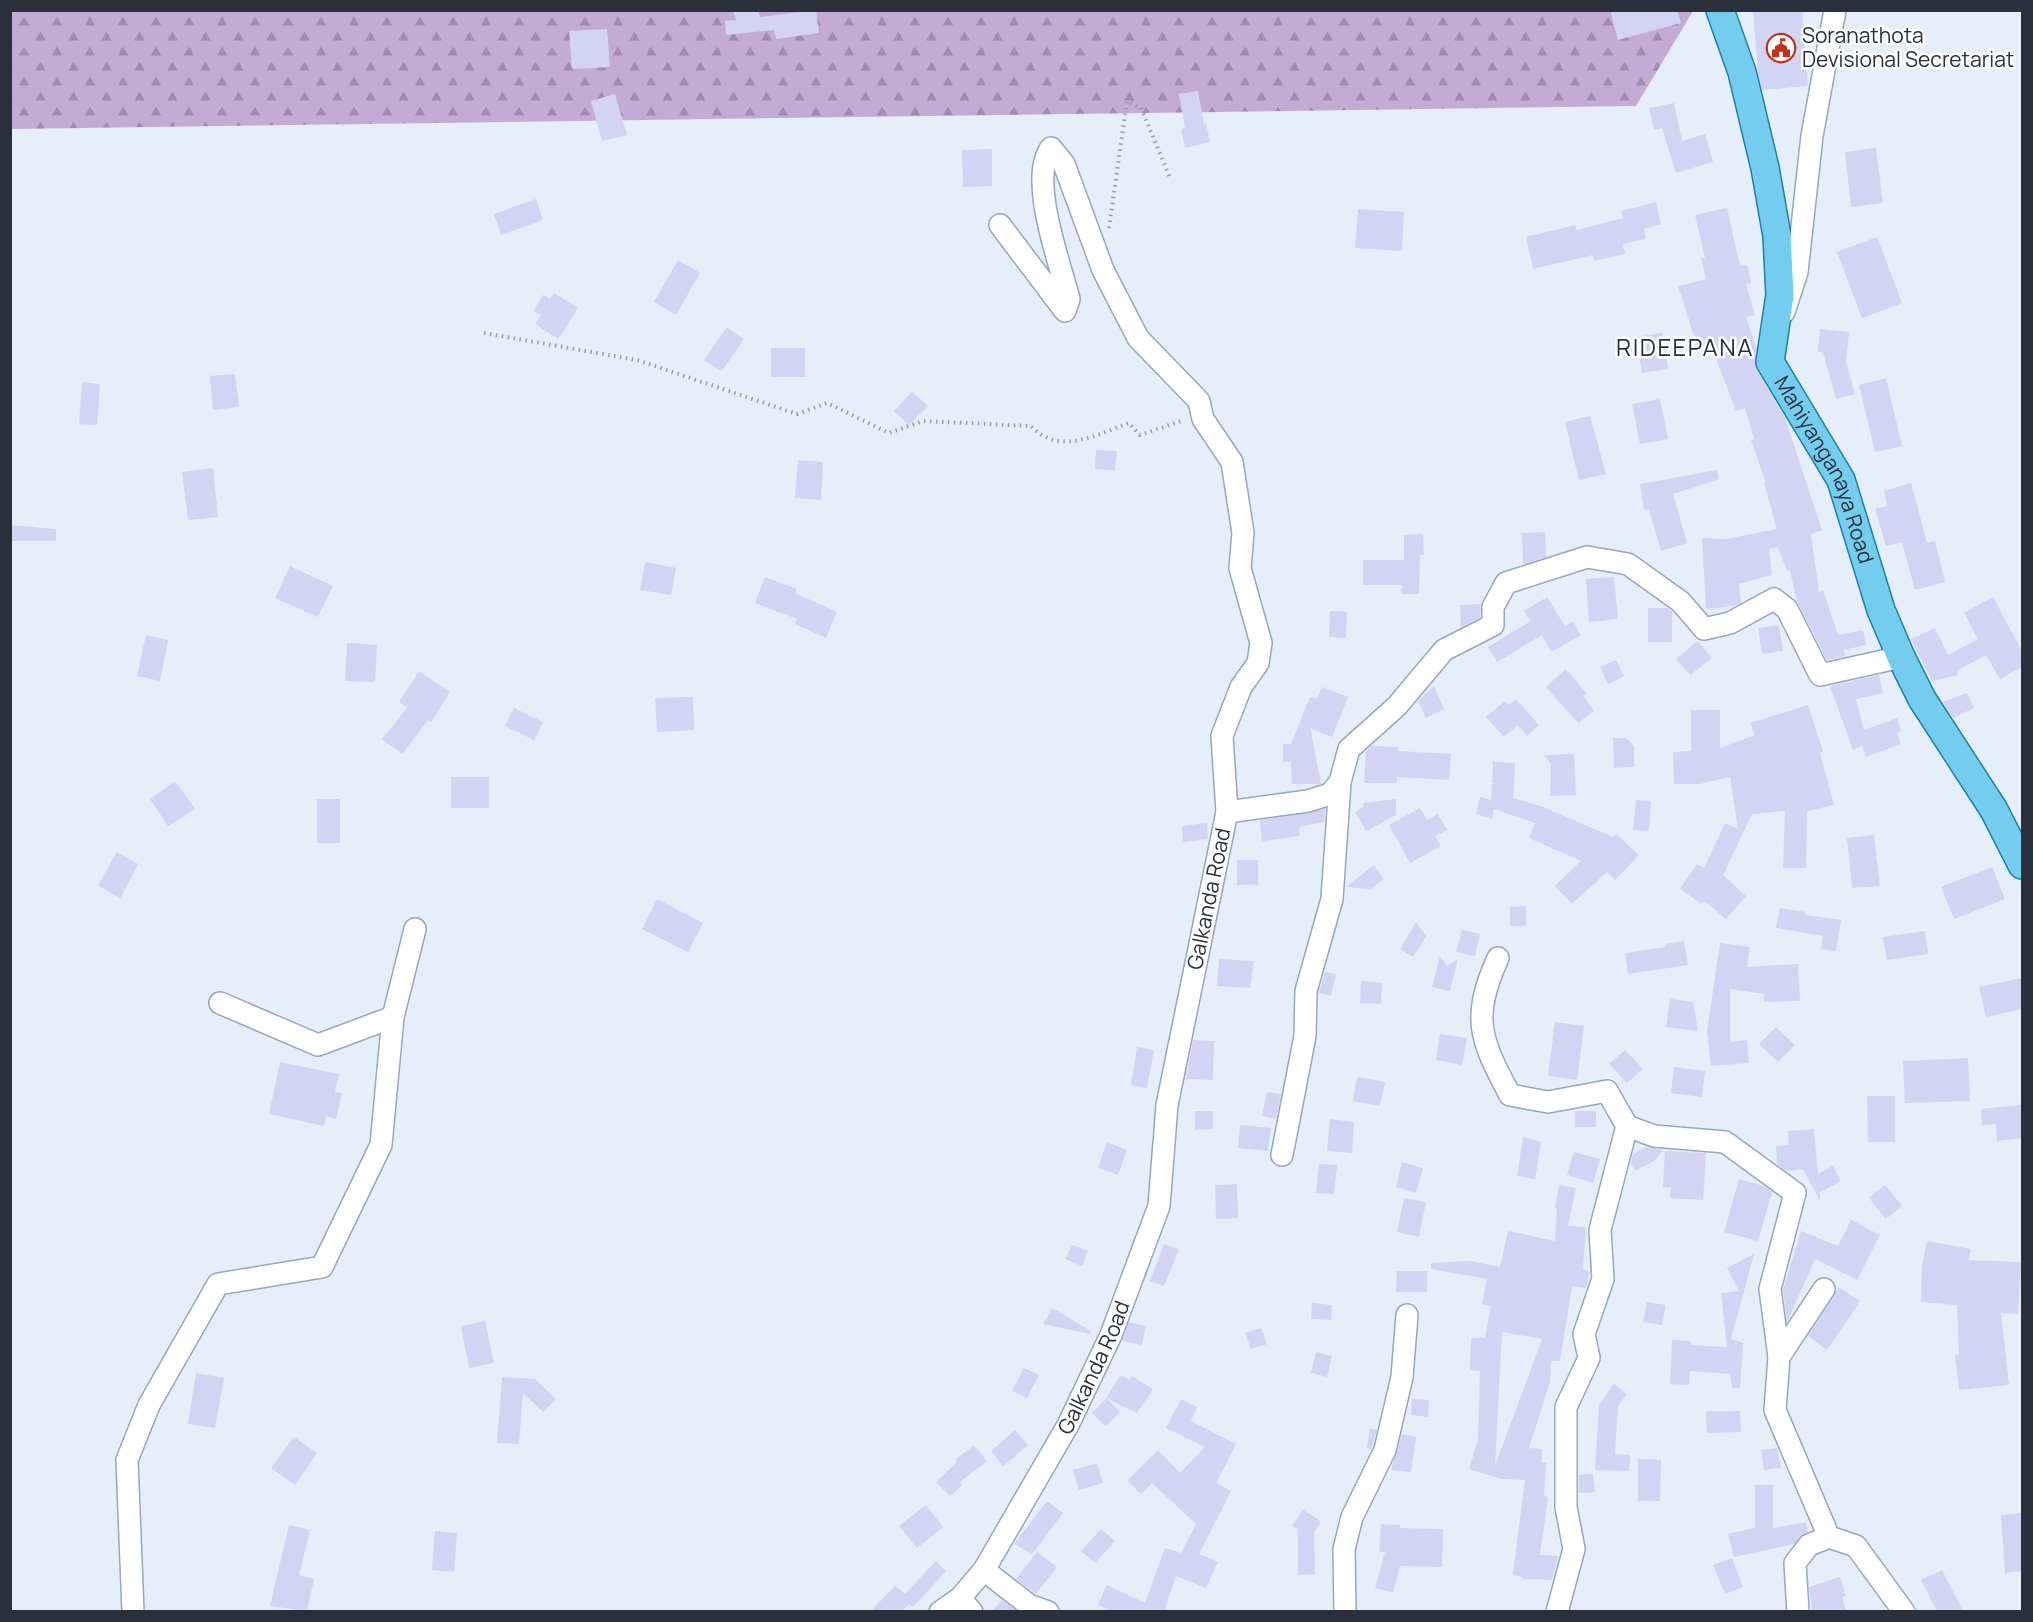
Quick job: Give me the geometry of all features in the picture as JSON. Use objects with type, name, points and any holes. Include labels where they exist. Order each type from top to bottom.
[{"type":"main road","name":"Mahiyanganaya Road","points":[[1720,10],[1742,72],[1765,168],[1777,236],[1780,295],[1770,362],[1841,480],[1881,610],[1900,657],[1922,699],[1994,810],[2022,865]]},
{"type":"street","points":[[1770,362],[1797,273],[1812,136],[1835,10]]},
{"type":"street","points":[[1000,225],[1065,311],[1069,299],[1043,198],[1044,157],[1051,148],[1064,164],[1103,270],[1138,338],[1199,401],[1203,419],[1232,462],[1243,533],[1240,568],[1261,643],[1258,663],[1241,687],[1222,735],[1227,812]]},
{"type":"street","points":[[1282,1155],[1305,1036],[1306,992],[1332,899],[1341,782],[1349,749],[1396,706],[1444,650],[1493,625],[1493,607],[1506,583],[1587,557],[1629,564],[1681,602],[1704,629],[1730,623],[1774,599],[1787,609],[1820,675],[1900,657]]},
{"type":"street","name":"Galkanda Road","points":[[940,1611],[966,1605],[1068,1425],[1112,1335],[1159,1206],[1167,1105],[1227,812],[1308,801],[1330,794],[1341,782]]},
{"type":"street","points":[[133,1611],[127,1460],[149,1405],[218,1284],[322,1267],[381,1145],[393,1017],[415,929]]},
{"type":"street","points":[[1498,958],[1484,990],[1481,1017],[1489,1055],[1510,1095],[1548,1102],[1607,1091],[1627,1126],[1654,1136],[1725,1142],[1795,1193],[1770,1289],[1779,1357],[1775,1410],[1829,1537]]},
{"type":"street","points":[[220,1003],[318,1045],[393,1017]]},
{"type":"street","points":[[1557,1611],[1574,1549],[1566,1507],[1566,1407],[1589,1358],[1584,1334],[1603,1279],[1600,1230],[1627,1126]]},
{"type":"street","points":[[1779,1357],[1824,1289]]},
{"type":"street","points":[[1345,1611],[1344,1549],[1352,1517],[1385,1450],[1402,1377],[1407,1315]]},
{"type":"street","points":[[1798,1611],[1795,1563],[1809,1545],[1829,1537],[1856,1546],[1904,1611]]},
{"type":"street","points":[[984,1570],[1029,1605],[1048,1611]]},
{"type":"path","points":[[1108,230],[1127,101],[1142,108],[1171,180]]},
{"type":"path","points":[[484,333],[637,360],[797,414],[827,403],[889,433],[923,421],[982,422],[1031,426],[1042,438],[1061,441],[1085,440],[1129,423],[1140,435],[1180,421],[1203,419]]},
{"type":"green space","points":[[10,11],[1693,11],[1636,106],[11,129]]},
{"type":"building","points":[[733,10],[758,10],[760,17],[816,10],[819,33],[776,39],[774,30],[726,35],[725,21],[736,20]]},
{"type":"building","points":[[1610,10],[1677,10],[1681,23],[1618,40]]},
{"type":"building","name":"Soranathota Devisional Secretariat","points":[[1753,10],[1802,10],[1808,86],[1762,90],[1758,73]]},
{"type":"building","points":[[607,29],[610,67],[572,69],[569,31]]},
{"type":"building","points":[[1198,91],[1210,142],[1185,148],[1181,129],[1185,128],[1179,94]]},
{"type":"building","points":[[615,94],[627,135],[602,141],[591,101]]},
{"type":"building","points":[[1674,103],[1682,141],[1705,134],[1713,162],[1676,173],[1662,128],[1654,130],[1649,108]]},
{"type":"building","points":[[1876,148],[1883,203],[1851,207],[1845,152]]},
{"type":"building","points":[[992,149],[992,186],[963,187],[962,150]]},
{"type":"building","points":[[536,199],[543,220],[501,235],[494,214]]},
{"type":"building","points":[[1656,202],[1661,224],[1644,229],[1646,239],[1623,244],[1625,254],[1594,261],[1593,255],[1533,269],[1526,237],[1575,225],[1577,230],[1623,218],[1621,211]]},
{"type":"building","points":[[1727,208],[1740,266],[1747,265],[1751,283],[1746,284],[1755,315],[1746,317],[1756,347],[1756,369],[1785,418],[1822,530],[1811,534],[1819,592],[1823,590],[1838,635],[1863,630],[1866,645],[1844,650],[1845,656],[1827,660],[1797,601],[1790,571],[1787,571],[1778,547],[1769,549],[1772,575],[1739,584],[1741,603],[1706,609],[1702,538],[1726,539],[1777,529],[1764,483],[1766,483],[1751,440],[1754,439],[1745,408],[1736,411],[1711,345],[1698,348],[1678,286],[1706,279],[1701,258],[1705,258],[1695,215]]},
{"type":"building","points":[[1358,209],[1404,212],[1402,251],[1355,248]]},
{"type":"building","points":[[1877,237],[1902,303],[1862,318],[1837,252]]},
{"type":"building","points":[[678,260],[700,273],[676,315],[654,302]]},
{"type":"building","points":[[554,293],[578,308],[558,339],[535,324],[541,315],[533,311],[543,295],[550,299]]},
{"type":"building","points":[[727,327],[744,339],[722,371],[704,360]]},
{"type":"building","points":[[1820,329],[1849,332],[1846,362],[1855,394],[1836,399],[1823,352],[1818,352]]},
{"type":"building","points":[[1662,333],[1668,369],[1642,373],[1636,337]]},
{"type":"building","points":[[771,348],[805,348],[805,377],[771,377]]},
{"type":"building","points":[[235,374],[239,407],[213,410],[210,376]]},
{"type":"building","points":[[1886,378],[1902,446],[1875,452],[1859,385]]},
{"type":"building","points":[[82,382],[100,384],[97,425],[79,424]]},
{"type":"building","points":[[912,392],[928,406],[909,425],[894,411]]},
{"type":"building","points":[[1660,399],[1668,439],[1640,444],[1632,404]]},
{"type":"building","points":[[1590,416],[1606,474],[1579,480],[1565,422]]},
{"type":"building","points":[[1096,450],[1117,451],[1115,470],[1095,469]]},
{"type":"building","points":[[798,460],[823,462],[821,500],[795,498]]},
{"type":"building","points":[[213,468],[218,517],[188,520],[182,472]]},
{"type":"building","points":[[1717,470],[1719,479],[1673,494],[1687,543],[1661,551],[1649,509],[1644,510],[1640,484]]},
{"type":"building","points":[[1911,483],[1927,543],[1935,541],[1945,582],[1915,590],[1902,542],[1886,546],[1875,509],[1887,506],[1884,491]]},
{"type":"building","points":[[10,525],[56,529],[56,541],[10,541]]},
{"type":"building","points":[[1545,532],[1546,557],[1523,564],[1522,533]]},
{"type":"building","points":[[1423,534],[1424,555],[1420,555],[1419,594],[1401,594],[1402,585],[1363,585],[1363,560],[1404,560],[1404,535]]},
{"type":"building","points":[[645,562],[676,568],[671,595],[640,590]]},
{"type":"building","points":[[290,566],[333,586],[318,617],[275,598]]},
{"type":"building","points":[[765,577],[797,589],[795,593],[837,612],[826,638],[795,624],[797,619],[755,603]]},
{"type":"building","points":[[1614,577],[1618,619],[1589,622],[1586,579]]},
{"type":"building","points":[[1547,597],[1565,626],[1573,621],[1581,635],[1551,652],[1542,635],[1497,662],[1488,647],[1531,621],[1524,611]]},
{"type":"building","points":[[1993,597],[2022,651],[2022,667],[2000,679],[1986,655],[1956,671],[1958,675],[1932,681],[1911,639],[1935,628],[1948,655],[1978,639],[1964,613]]},
{"type":"building","points":[[1481,604],[1480,617],[1461,627],[1460,605]]},
{"type":"building","points":[[1648,608],[1667,608],[1672,611],[1672,642],[1648,642]]},
{"type":"building","points":[[1330,611],[1347,612],[1346,638],[1329,637]]},
{"type":"building","points":[[1779,625],[1783,651],[1762,654],[1758,628]]},
{"type":"building","points":[[146,635],[168,640],[160,681],[137,676]]},
{"type":"building","points":[[1698,641],[1712,658],[1690,675],[1676,659]]},
{"type":"building","points":[[347,643],[377,645],[375,682],[345,681]]},
{"type":"building","points":[[1616,660],[1624,676],[1608,684],[1600,667]]},
{"type":"building","points":[[1566,669],[1587,694],[1583,696],[1594,711],[1578,723],[1546,687]]},
{"type":"building","points":[[419,671],[450,692],[431,722],[428,720],[402,754],[382,739],[408,707],[399,702]]},
{"type":"building","points":[[1879,675],[1883,693],[1856,699],[1864,730],[1897,718],[1901,731],[1897,733],[1901,744],[1866,757],[1862,746],[1853,750],[1830,686]]},
{"type":"building","points":[[1434,686],[1444,709],[1426,718],[1418,701]]},
{"type":"building","points":[[1322,687],[1348,697],[1332,737],[1310,726],[1321,784],[1292,784],[1291,762],[1283,762],[1283,744],[1291,744],[1310,697],[1317,699]]},
{"type":"building","points":[[1967,693],[1974,708],[1953,718],[1943,702]]},
{"type":"building","points":[[693,697],[694,730],[657,732],[655,698]]},
{"type":"building","points":[[1516,699],[1539,725],[1527,736],[1518,725],[1504,737],[1486,717],[1505,701],[1509,705]]},
{"type":"building","points":[[1808,705],[1823,752],[1820,753],[1834,805],[1807,811],[1806,868],[1783,868],[1785,811],[1752,814],[1723,875],[1746,896],[1726,919],[1705,901],[1702,904],[1680,889],[1697,864],[1704,868],[1725,823],[1738,829],[1730,777],[1700,784],[1674,784],[1673,752],[1691,751],[1691,710],[1720,710],[1720,748],[1755,735],[1750,723]]},
{"type":"building","points":[[514,708],[543,722],[534,740],[505,726]]},
{"type":"building","points":[[1613,738],[1626,738],[1634,746],[1634,767],[1614,768]]},
{"type":"building","points":[[1372,746],[1398,747],[1398,751],[1451,754],[1449,780],[1397,777],[1397,783],[1364,783],[1366,751]]},
{"type":"building","points":[[1574,754],[1576,795],[1550,796],[1551,764],[1544,755]]},
{"type":"building","points":[[1493,762],[1515,763],[1513,798],[1543,807],[1613,837],[1616,834],[1639,855],[1615,880],[1607,872],[1572,904],[1555,886],[1581,861],[1529,838],[1535,823],[1494,809],[1492,819],[1476,814],[1480,797],[1491,800],[1492,784],[1496,783],[1492,783]]},
{"type":"building","points":[[451,777],[489,777],[489,808],[451,808]]},
{"type":"building","points":[[175,781],[195,809],[168,826],[150,799]]},
{"type":"building","points":[[317,799],[340,799],[340,843],[317,843]]},
{"type":"building","points":[[1396,799],[1396,815],[1366,831],[1355,812],[1363,807],[1364,803]]},
{"type":"building","points":[[1636,800],[1651,801],[1649,831],[1633,830]]},
{"type":"building","points":[[1420,808],[1427,820],[1438,814],[1447,830],[1435,836],[1441,846],[1410,863],[1389,825]]},
{"type":"building","points":[[1325,809],[1324,822],[1299,827],[1300,836],[1262,841],[1260,820]]},
{"type":"building","points":[[1207,823],[1208,839],[1183,842],[1182,826]]},
{"type":"building","points":[[1874,835],[1880,886],[1852,888],[1847,838]]},
{"type":"building","points":[[117,852],[138,864],[120,899],[98,885]]},
{"type":"building","points":[[1237,860],[1258,860],[1258,885],[1237,885]]},
{"type":"building","points":[[1374,865],[1384,879],[1370,889],[1346,887]]},
{"type":"building","points":[[1992,867],[2005,899],[1954,919],[1941,887]]},
{"type":"building","points":[[657,899],[703,923],[688,952],[642,929]]},
{"type":"building","points":[[1526,906],[1526,926],[1510,926],[1510,907]]},
{"type":"building","points":[[1780,908],[1805,912],[1805,915],[1841,920],[1836,951],[1821,949],[1823,936],[1776,928]]},
{"type":"building","points":[[1416,922],[1426,936],[1413,957],[1400,949]]},
{"type":"building","points":[[1462,930],[1480,934],[1475,956],[1456,952]]},
{"type":"building","points":[[1925,931],[1928,954],[1887,960],[1883,937]]},
{"type":"building","points":[[1684,941],[1688,965],[1628,974],[1625,953],[1666,947],[1666,944]]},
{"type":"building","points":[[1720,943],[1750,947],[1747,967],[1798,964],[1800,1001],[1764,1002],[1764,994],[1730,989],[1730,1042],[1747,1040],[1749,1063],[1711,1066],[1707,1031]]},
{"type":"building","points":[[1440,956],[1447,966],[1458,959],[1450,991],[1432,987]]},
{"type":"building","points":[[1219,959],[1254,961],[1250,988],[1217,986]]},
{"type":"building","points":[[1325,972],[1336,974],[1331,996],[1319,993]]},
{"type":"building","points":[[2022,978],[2022,1009],[1986,1017],[1979,987]]},
{"type":"building","points":[[1361,981],[1382,983],[1381,1004],[1360,1003]]},
{"type":"building","points":[[1670,999],[1693,1002],[1698,1031],[1666,1027]]},
{"type":"building","points":[[1555,1022],[1584,1026],[1577,1080],[1548,1076]]},
{"type":"building","points":[[1776,1027],[1795,1045],[1778,1062],[1759,1044]]},
{"type":"building","points":[[1440,1034],[1467,1038],[1462,1065],[1436,1060]]},
{"type":"building","points":[[1193,1040],[1214,1041],[1213,1080],[1186,1079]]},
{"type":"building","points":[[1137,1047],[1154,1050],[1147,1088],[1131,1085]]},
{"type":"building","points":[[1625,1050],[1643,1069],[1627,1083],[1609,1064]]},
{"type":"building","points":[[1968,1058],[1970,1101],[1905,1103],[1903,1061]]},
{"type":"building","points":[[280,1062],[339,1074],[335,1092],[342,1093],[336,1119],[326,1116],[324,1126],[269,1114]]},
{"type":"building","points":[[1674,1067],[1705,1071],[1702,1097],[1671,1093]]},
{"type":"building","points":[[1357,1077],[1385,1082],[1380,1106],[1353,1101]]},
{"type":"building","points":[[1267,1092],[1281,1094],[1276,1119],[1262,1116]]},
{"type":"building","points":[[1867,1096],[1895,1096],[1895,1142],[1868,1142]]},
{"type":"building","points":[[2022,1105],[2022,1138],[1997,1141],[1996,1124],[1982,1125],[1981,1109]]},
{"type":"building","points":[[1195,1111],[1213,1111],[1213,1129],[1195,1130]]},
{"type":"building","points":[[1575,1111],[1596,1111],[1596,1127],[1575,1127]]},
{"type":"building","points":[[1330,1119],[1354,1122],[1352,1153],[1327,1151]]},
{"type":"building","points":[[1240,1125],[1271,1128],[1268,1151],[1238,1148]]},
{"type":"building","points":[[1814,1129],[1818,1174],[1833,1166],[1841,1181],[1820,1192],[1820,1201],[1803,1169],[1786,1171],[1777,1164],[1776,1146],[1789,1145],[1788,1131]]},
{"type":"building","points":[[1523,1137],[1541,1142],[1535,1179],[1517,1176]]},
{"type":"building","points":[[1107,1142],[1127,1150],[1118,1175],[1098,1168]]},
{"type":"building","points":[[1646,1147],[1663,1150],[1654,1161],[1635,1171],[1631,1163],[1633,1154]]},
{"type":"building","points":[[1665,1151],[1706,1153],[1703,1200],[1670,1198],[1671,1187],[1663,1187]]},
{"type":"building","points":[[1574,1152],[1600,1159],[1593,1183],[1567,1175]]},
{"type":"building","points":[[1402,1162],[1423,1168],[1416,1193],[1396,1187]]},
{"type":"building","points":[[1319,1164],[1337,1165],[1334,1194],[1316,1193]]},
{"type":"building","points":[[1739,1179],[1764,1186],[1772,1192],[1758,1241],[1724,1232]]},
{"type":"building","points":[[1237,1184],[1238,1218],[1216,1219],[1215,1185]]},
{"type":"building","points":[[1559,1185],[1576,1188],[1568,1226],[1586,1227],[1583,1269],[1590,1272],[1586,1288],[1572,1286],[1560,1361],[1551,1361],[1550,1382],[1529,1448],[1542,1449],[1542,1463],[1546,1463],[1544,1496],[1548,1497],[1540,1555],[1558,1556],[1552,1580],[1523,1579],[1523,1577],[1513,1575],[1525,1480],[1501,1479],[1469,1469],[1478,1440],[1480,1371],[1470,1370],[1471,1338],[1485,1338],[1491,1306],[1482,1304],[1487,1279],[1431,1269],[1431,1263],[1470,1261],[1500,1267],[1508,1231],[1555,1241],[1557,1208],[1555,1208]],"holes":[[[1502,1332],[1542,1339],[1495,1466]]]},
{"type":"building","points":[[1885,1185],[1902,1206],[1886,1219],[1869,1198]]},
{"type":"building","points":[[1404,1198],[1426,1202],[1419,1237],[1397,1232]]},
{"type":"building","points":[[1851,1220],[1880,1235],[1857,1280],[1815,1259],[1787,1322],[1783,1290],[1801,1231],[1838,1246]]},
{"type":"building","points":[[1927,1241],[1971,1249],[1968,1260],[2021,1262],[2018,1314],[2001,1313],[2009,1385],[1959,1390],[1955,1355],[1959,1354],[1957,1305],[1921,1302],[1922,1265]]},
{"type":"building","points":[[1164,1244],[1179,1249],[1164,1286],[1150,1281]]},
{"type":"building","points":[[1072,1245],[1088,1251],[1082,1266],[1065,1259]]},
{"type":"building","points":[[1754,1254],[1731,1339],[1743,1343],[1740,1388],[1732,1388],[1730,1374],[1690,1371],[1689,1385],[1670,1384],[1672,1340],[1691,1341],[1691,1345],[1727,1347],[1721,1293],[1739,1291],[1727,1268]]},
{"type":"building","points":[[1397,1271],[1427,1271],[1427,1292],[1396,1292]]},
{"type":"building","points":[[1839,1287],[1860,1301],[1827,1350],[1808,1336]]},
{"type":"building","points":[[1647,1302],[1666,1305],[1662,1325],[1643,1322]]},
{"type":"building","points":[[1312,1303],[1332,1305],[1331,1320],[1311,1319]]},
{"type":"building","points":[[1052,1308],[1091,1331],[1090,1334],[1043,1324]]},
{"type":"building","points":[[485,1321],[494,1363],[469,1368],[461,1326]]},
{"type":"building","points":[[1129,1322],[1146,1326],[1142,1345],[1122,1341]]},
{"type":"building","points":[[1261,1328],[1267,1344],[1251,1349],[1245,1333]]},
{"type":"building","points":[[1316,1352],[1332,1356],[1327,1377],[1311,1373]]},
{"type":"building","points":[[1024,1368],[1039,1375],[1027,1398],[1012,1391]]},
{"type":"building","points":[[196,1373],[224,1378],[215,1428],[188,1424]]},
{"type":"building","points":[[1121,1375],[1129,1380],[1132,1376],[1153,1389],[1137,1413],[1106,1398]]},
{"type":"building","points":[[502,1377],[535,1379],[556,1399],[543,1412],[523,1393],[519,1444],[497,1443]]},
{"type":"building","points":[[1614,1384],[1627,1394],[1618,1406],[1615,1454],[1630,1455],[1629,1471],[1595,1470],[1599,1405]]},
{"type":"building","points":[[1106,1398],[1120,1412],[1106,1426],[1092,1413]]},
{"type":"building","points":[[1181,1399],[1197,1407],[1191,1421],[1236,1444],[1216,1483],[1231,1491],[1199,1554],[1218,1562],[1206,1588],[1176,1576],[1164,1611],[1112,1611],[1098,1605],[1107,1585],[1145,1603],[1165,1548],[1181,1553],[1196,1524],[1152,1483],[1141,1494],[1127,1481],[1158,1450],[1180,1473],[1205,1447],[1166,1428]]},
{"type":"building","points":[[1412,1399],[1429,1400],[1428,1417],[1411,1415]]},
{"type":"building","points":[[1706,1411],[1740,1411],[1741,1432],[1707,1433]]},
{"type":"building","points":[[1370,1429],[1377,1430],[1371,1449],[1367,1448]]},
{"type":"building","points":[[1015,1430],[1028,1445],[1003,1466],[991,1451]]},
{"type":"building","points":[[1402,1434],[1416,1437],[1411,1472],[1391,1470]]},
{"type":"building","points":[[294,1437],[317,1453],[295,1485],[271,1468]]},
{"type":"building","points":[[974,1445],[987,1461],[960,1482],[962,1485],[950,1496],[936,1482],[957,1462],[955,1460]]},
{"type":"building","points":[[1777,1448],[1781,1468],[1764,1470],[1761,1450]]},
{"type":"building","points":[[1638,1459],[1661,1460],[1660,1501],[1638,1501]]},
{"type":"building","points":[[1097,1463],[1103,1483],[1079,1490],[1073,1470]]},
{"type":"building","points":[[1593,1474],[1595,1492],[1579,1493],[1579,1475]]},
{"type":"building","points":[[1755,1485],[1773,1485],[1773,1528],[1806,1522],[1808,1532],[1794,1544],[1734,1557],[1728,1534],[1755,1528]]},
{"type":"building","points":[[1047,1501],[1063,1513],[1032,1554],[1014,1544]]},
{"type":"building","points":[[926,1505],[943,1527],[917,1548],[899,1526]]},
{"type":"building","points":[[1303,1510],[1321,1521],[1314,1533],[1315,1574],[1298,1575],[1298,1529],[1292,1526]]},
{"type":"building","points":[[2022,1513],[2022,1571],[2005,1573],[2001,1515]]},
{"type":"building","points":[[1381,1524],[1400,1525],[1400,1528],[1443,1529],[1442,1567],[1400,1566],[1393,1593],[1375,1588],[1385,1552],[1379,1552]]},
{"type":"building","points":[[289,1525],[310,1530],[299,1575],[314,1579],[307,1611],[270,1606]]},
{"type":"building","points":[[1101,1529],[1115,1541],[1095,1563],[1081,1551]]},
{"type":"building","points":[[435,1531],[457,1533],[454,1572],[432,1570]]},
{"type":"building","points":[[1037,1552],[1057,1567],[1036,1594],[1016,1579]]},
{"type":"building","points":[[1732,1558],[1743,1587],[1725,1594],[1713,1565]]},
{"type":"building","points":[[936,1561],[946,1571],[913,1607],[909,1604],[902,1611],[871,1611],[895,1586],[905,1594]]},
{"type":"building","points":[[1942,1570],[1963,1611],[1937,1611],[1921,1580]]},
{"type":"building","points":[[1840,1577],[1846,1596],[1842,1597],[1846,1611],[1812,1611],[1809,1587]]},
{"type":"building","points":[[1002,1600],[1017,1611],[992,1611]]},
{"type":"place","name":"Soranathota Devisional Secretariat","points":[[1781,48]]},
{"type":"district","name":"RIDEEPANA","points":[[1685,348]]}]
